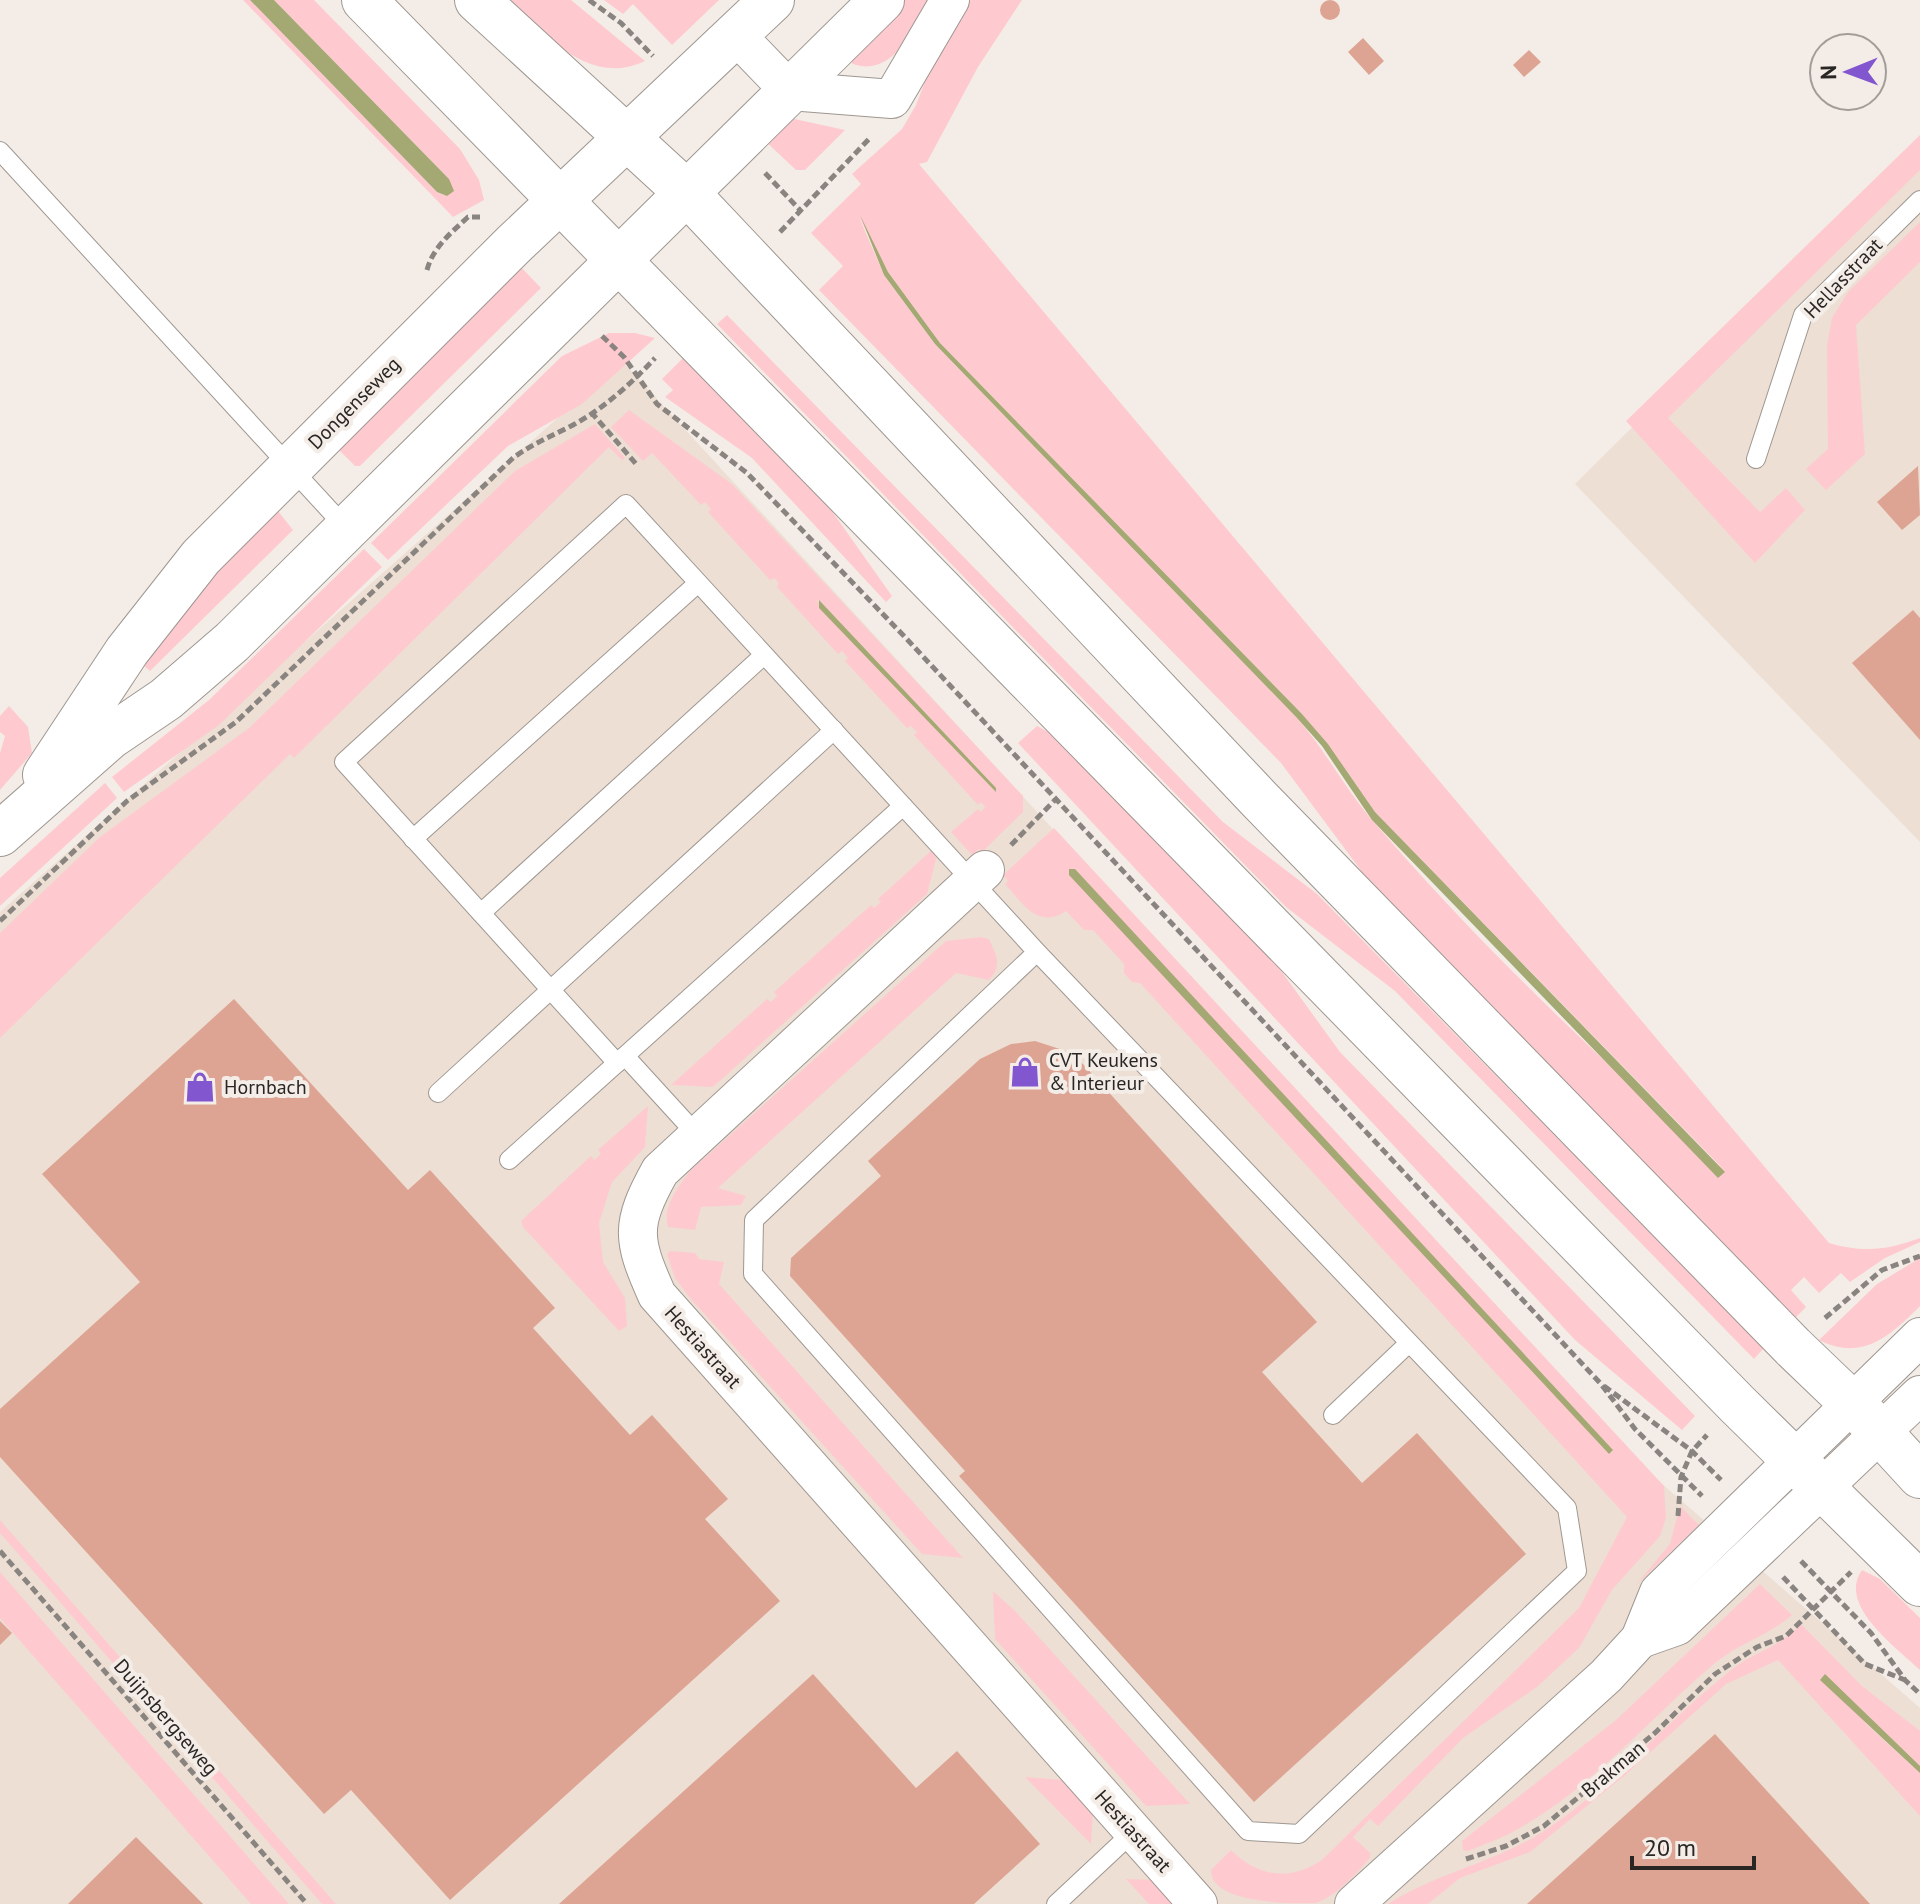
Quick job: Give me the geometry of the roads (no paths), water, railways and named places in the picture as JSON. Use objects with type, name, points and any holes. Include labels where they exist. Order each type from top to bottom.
[{"type":"main road","points":[[364,0],[558,202],[1737,1404],[1920,1584]]},
{"type":"main road","points":[[477,0],[686,192],[1247,786],[1771,1324],[1867,1417],[1920,1476]]},
{"type":"main road","name":"Dongenseweg","points":[[10,824],[127,651],[201,557],[558,202],[630,138],[772,0]]},
{"type":"main road","name":"Dongenseweg","points":[[10,824],[110,737],[166,699],[232,642],[882,0]]},
{"type":"street","points":[[736,35],[790,91],[892,99],[950,0]]},
{"type":"street","name":"Hestiastraat","points":[[978,876],[660,1171],[639,1208],[637,1250],[657,1295],[1198,1904]]},
{"type":"street","points":[[1354,1904],[1606,1676],[1640,1639],[1677,1626],[1809,1472],[1867,1417],[1920,1337]]},
{"type":"street","points":[[1867,1417],[1920,1395]]},
{"type":"lane","points":[[0,151],[347,529]]},
{"type":"lane","name":"Hellasstraat","points":[[1756,459],[1803,315],[1920,200]]},
{"type":"lane","points":[[698,1136],[550,989],[344,762],[626,504],[903,806],[978,876],[1037,952],[1567,1508],[1577,1571],[1299,1834],[1248,1831],[753,1274],[754,1220],[1037,952]]},
{"type":"lane","points":[[413,839],[698,583]]},
{"type":"lane","points":[[481,913],[764,655]]},
{"type":"lane","points":[[438,1093],[834,730]]},
{"type":"lane","points":[[509,1160],[903,806]]},
{"type":"lane","points":[[1333,1415],[1409,1343]]},
{"type":"lane","points":[[1056,1904],[1133,1832]]},
{"type":"place","name":"CVT Keukens & Interieur","points":[[1025,1072]]},
{"type":"place","name":"Hornbach","points":[[200,1087]]}]
